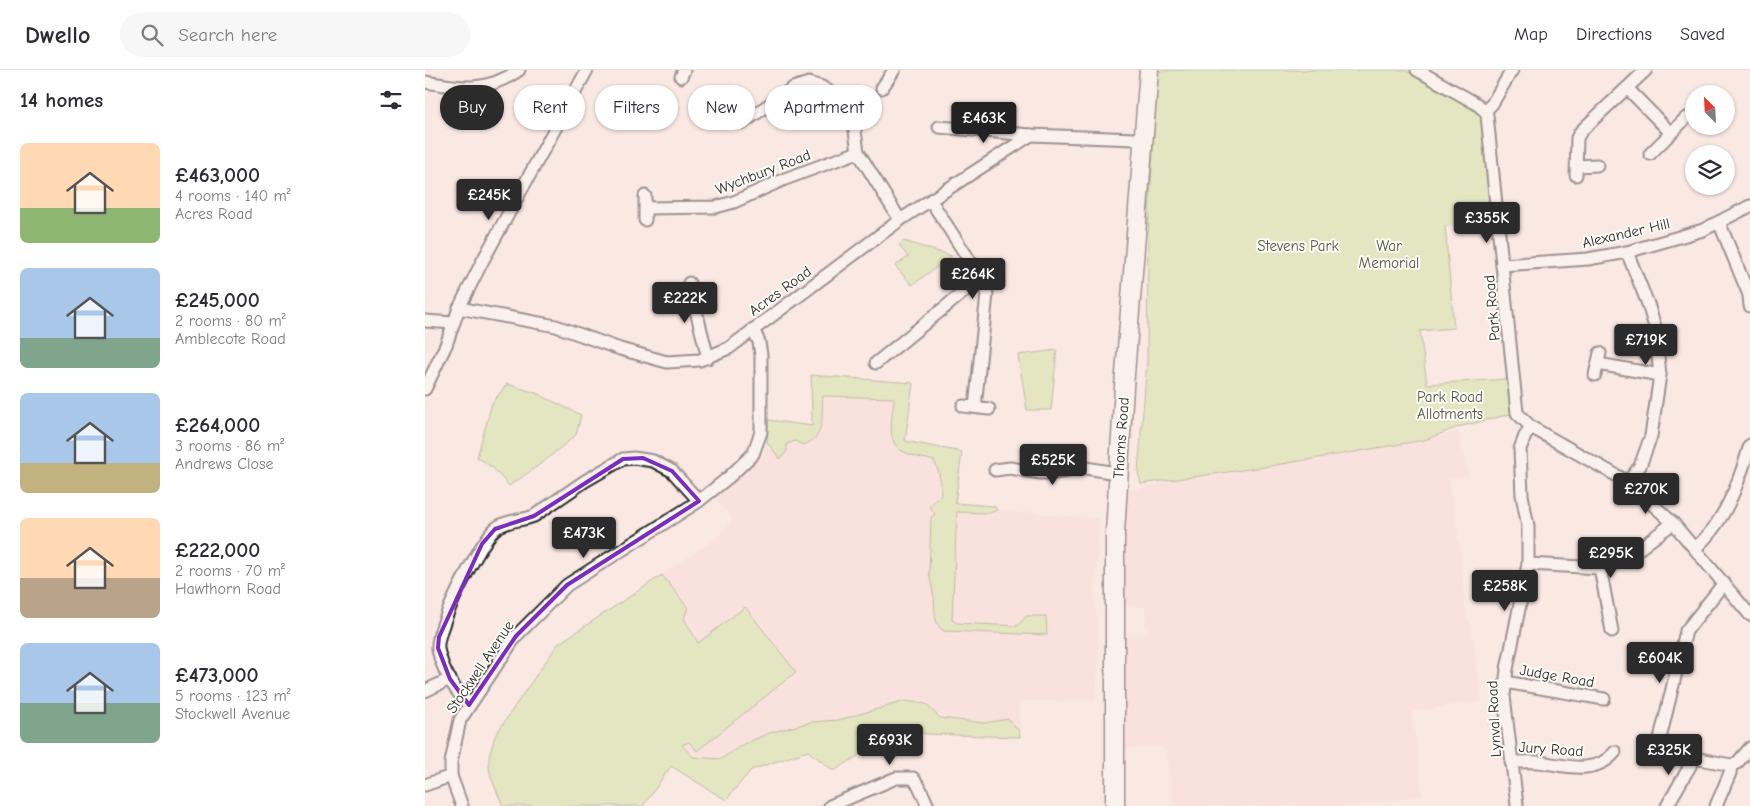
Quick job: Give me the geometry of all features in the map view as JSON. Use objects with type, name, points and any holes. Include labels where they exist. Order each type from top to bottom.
[{"type":"highway","name":"Thorns Road","points":[[1105,806],[1105,567],[1110,472],[1135,139],[1138,70]]},
{"type":"highway","name":"Thorns Road","points":[[1115,806],[1115,533],[1124,387],[1149,70]]},
{"type":"street","points":[[425,82],[454,87],[491,85],[502,82],[519,70]]},
{"type":"street","points":[[425,389],[446,345],[459,308],[509,210],[587,70]]},
{"type":"street","points":[[888,84],[894,70]]},
{"type":"street","points":[[1417,70],[1477,104],[1485,111],[1492,104],[1512,70]]},
{"type":"street","points":[[1597,165],[1576,171],[1577,138],[1581,131],[1646,70]]},
{"type":"street","points":[[755,114],[802,84],[815,84],[834,96],[848,110],[854,124],[858,152],[900,220]]},
{"type":"street","points":[[1627,88],[1671,133]]},
{"type":"street","name":"Park Road","points":[[1485,111],[1503,265],[1517,413],[1531,427]]},
{"type":"street","points":[[1650,154],[1685,119]]},
{"type":"street","points":[[939,127],[1031,135],[1135,139]]},
{"type":"street","name":"Acres Road","points":[[459,308],[556,326],[619,349],[667,362],[708,358],[729,348],[900,220],[1031,135]]},
{"type":"street","name":"Wychbury Road","points":[[646,208],[717,206],[734,202],[858,152]]},
{"type":"street","points":[[645,196],[645,220]]},
{"type":"street","points":[[931,201],[981,278],[987,294],[969,407],[989,409]]},
{"type":"street","name":"Alexander Hill","points":[[1503,265],[1588,259],[1627,252],[1703,230],[1750,206]]},
{"type":"street","points":[[1719,222],[1749,295],[1750,306]]},
{"type":"street","points":[[1627,252],[1655,327],[1660,375],[1651,436],[1640,466],[1628,482]]},
{"type":"street","points":[[876,363],[981,278]]},
{"type":"street","points":[[689,282],[708,358]]},
{"type":"street","points":[[425,321],[453,323]]},
{"type":"street","name":"Stockwell Avenue","points":[[462,806],[451,776],[453,750],[460,720],[516,636],[567,586],[699,501],[729,477],[753,454],[761,432],[761,355],[759,342],[753,329]]},
{"type":"street","points":[[1598,364],[1660,375]]},
{"type":"street","points":[[1531,427],[1628,482],[1673,522],[1750,615]]},
{"type":"street","name":"Lynval Road","points":[[1517,805],[1504,696],[1505,682],[1528,564],[1528,526],[1522,495],[1520,449],[1531,427]]},
{"type":"street","points":[[1695,548],[1713,531],[1736,488],[1750,445]]},
{"type":"street","points":[[469,705],[459,694],[450,679],[438,648],[439,637],[458,590],[478,552],[495,529],[507,523],[534,516],[623,459],[643,458],[671,471],[699,501]]},
{"type":"street","points":[[995,470],[1010,468],[1054,473],[1086,468],[1110,472]]},
{"type":"street","points":[[1528,564],[1600,568],[1627,558],[1673,522]]},
{"type":"street","points":[[1600,568],[1612,632]]},
{"type":"street","points":[[1724,583],[1686,631],[1657,751],[1731,765],[1737,763],[1750,748]]},
{"type":"street","points":[[425,691],[450,679]]},
{"type":"street","name":"Judge Road","points":[[1505,682],[1604,699]]},
{"type":"street","name":"Jury Road","points":[[1511,762],[1544,763],[1572,768],[1591,767],[1610,759],[1615,752]]},
{"type":"street","points":[[1667,806],[1694,759]]},
{"type":"street","points":[[1716,806],[1730,773],[1731,765]]},
{"type":"street","points":[[425,785],[451,776]]},
{"type":"street","points":[[830,806],[896,778],[906,777],[913,778],[919,786],[928,806]]},
{"type":"highlighted area","points":[[643,458],[672,471],[699,501],[567,585],[516,636],[469,705],[450,679],[438,648],[439,637],[482,544],[495,529],[534,516],[623,459]]},
{"type":"shaded area","points":[[811,375],[913,383],[905,441],[962,452],[955,506],[1099,519],[1095,600],[1099,653],[1096,700],[1020,701],[1020,737],[926,734],[909,729],[894,733],[834,771],[808,751],[751,770],[725,800],[671,766],[643,806],[503,806],[489,768],[495,736],[558,644],[717,538],[733,519],[714,496],[764,453],[767,442],[768,420],[812,426]]},
{"type":"shaded area","points":[[1458,431],[1468,476],[1449,479],[1461,557],[1466,621],[1470,621],[1482,701],[1412,711],[1422,796],[1351,806],[1172,806],[1167,752],[1160,746],[1123,749],[1121,637],[1147,635],[1145,607],[1122,606],[1126,491],[1194,477],[1426,441]]},
{"type":"green space","name":"Stevens Park","points":[[1405,70],[1478,111],[1482,118],[1491,223],[1445,226],[1454,328],[1420,331],[1427,384],[1508,379],[1511,414],[1458,427],[1425,440],[1264,467],[1141,484],[1138,472],[1147,362],[1148,233],[1158,71]]},
{"type":"green space","points":[[904,241],[952,256],[912,285],[895,266],[908,257],[899,245]]},
{"type":"green space","points":[[1057,350],[1051,410],[1027,410],[1018,355]]},
{"type":"green space","points":[[811,375],[913,383],[905,441],[962,452],[955,503],[994,506],[997,510],[990,513],[957,512],[952,619],[956,623],[1018,626],[1026,616],[1046,616],[1047,635],[943,631],[937,624],[929,573],[931,517],[935,514],[929,506],[941,495],[940,477],[934,461],[908,454],[898,448],[894,442],[891,420],[894,398],[823,396],[821,425],[816,437],[803,445],[795,441],[787,444],[787,451],[780,459],[767,442],[768,420],[812,426]]},
{"type":"green space","points":[[507,384],[536,393],[581,415],[576,435],[542,463],[509,486],[493,468],[477,457],[492,403]]},
{"type":"green space","points":[[662,575],[688,608],[684,618],[698,643],[745,607],[796,672],[697,751],[689,742],[682,745],[693,757],[721,759],[742,745],[769,733],[811,722],[839,720],[905,701],[926,704],[940,718],[984,723],[1008,719],[1019,731],[1020,737],[926,734],[909,729],[894,733],[834,771],[808,751],[751,770],[726,800],[671,766],[643,806],[503,806],[492,780],[489,757],[495,736],[523,694],[558,644]]},
{"type":"park label","name":"War Memorial","points":[[1389,254]]},
{"type":"park label","name":"Park Road Allotments","points":[[1450,406]]}]
